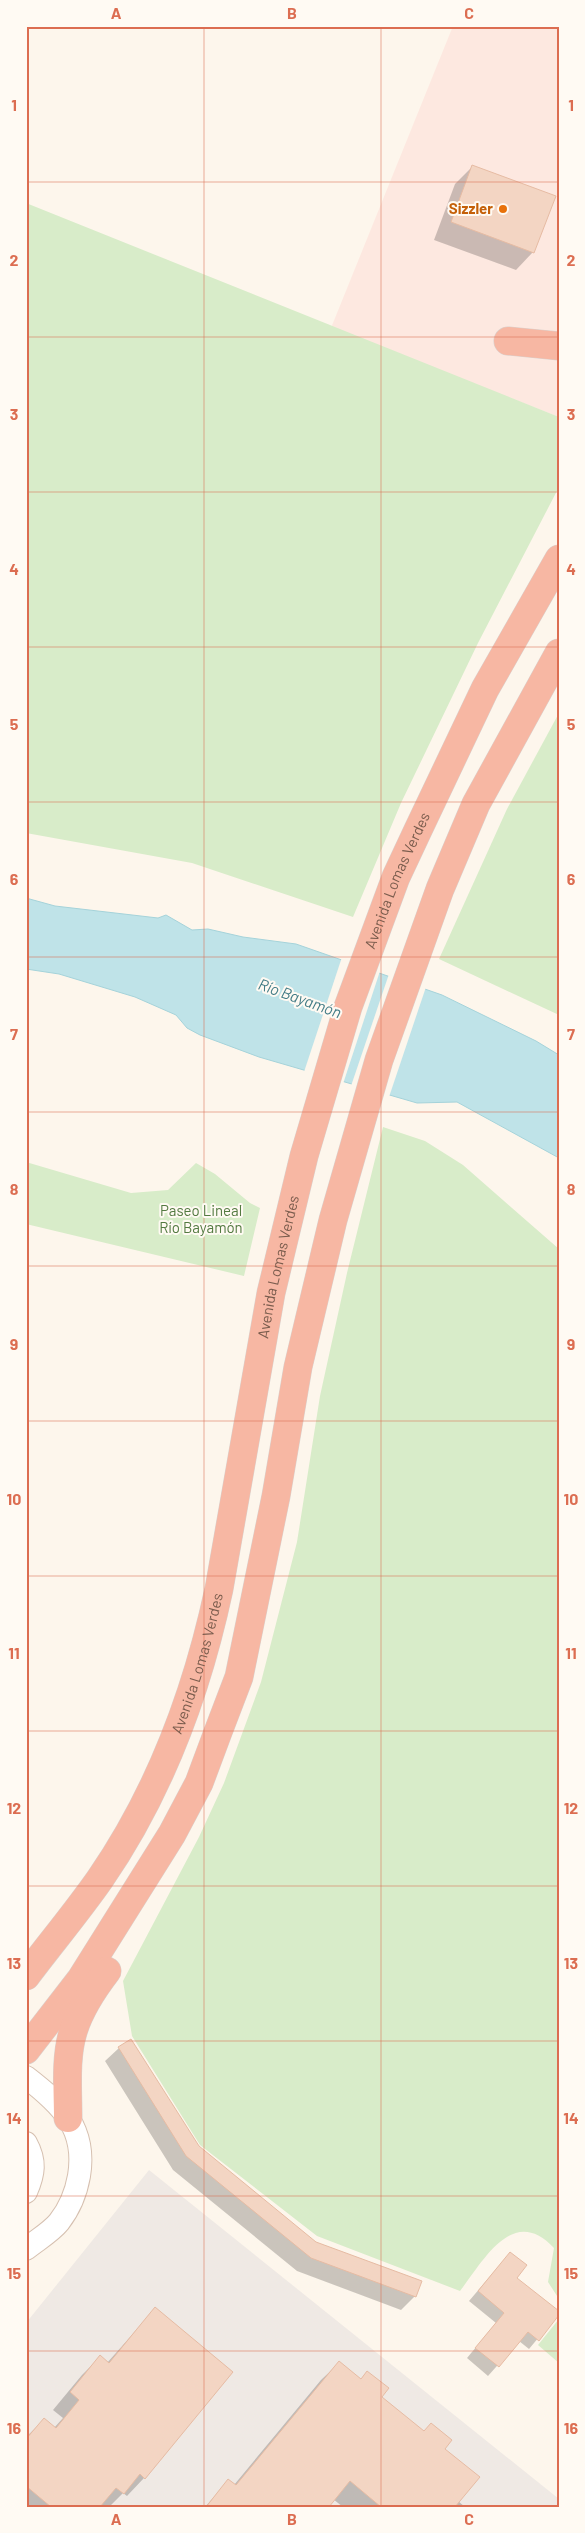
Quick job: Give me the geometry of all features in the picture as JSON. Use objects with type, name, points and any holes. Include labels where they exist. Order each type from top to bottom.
[{"type":"highway","points":[[508,341],[559,346]]},
{"type":"highway","name":"Avenida Lomas Verdes","points":[[26,1976],[100,1879],[120,1846],[152,1790],[186,1709],[211,1628],[220,1589],[271,1293],[309,1138],[348,1007],[396,877],[485,689],[559,559]]},
{"type":"highway","points":[[26,2050],[81,1979],[172,1834],[199,1782],[239,1677],[276,1496],[298,1367],[333,1220],[379,1060],[440,889],[476,804],[559,653]]},
{"type":"highway","points":[[68,2118],[70,2053],[73,2032],[101,1979],[116,1958],[124,1938],[124,1912]]},
{"type":"street","points":[[26,2077],[45,2092],[74,2126],[80,2145],[81,2166],[76,2190],[70,2205],[58,2224],[26,2249]]},
{"type":"street","points":[[26,2144],[31,2152],[34,2169],[26,2192]]},
{"type":"shaded area","points":[[453,26],[559,26],[559,417],[331,328]]},
{"type":"shaded area","points":[[149,2170],[559,2499],[559,2507],[26,2507],[26,2323]]},
{"type":"green space","points":[[26,203],[559,417],[559,487],[478,643],[401,803],[353,917],[192,863],[26,833]]},
{"type":"green space","points":[[559,713],[559,1015],[439,959],[507,809]]},
{"type":"green space","points":[[383,1127],[425,1141],[463,1165],[559,1249],[559,2299],[548,2282],[554,2248],[539,2236],[525,2232],[513,2234],[501,2241],[489,2252],[460,2291],[317,2236],[200,2145],[132,2036],[123,1981],[199,1837],[224,1783],[261,1682],[297,1542],[320,1396],[347,1273]]},
{"type":"green space","name":"Paseo Lineal Río Bayamón","points":[[26,1162],[131,1193],[168,1190],[196,1163],[215,1174],[250,1203],[260,1208],[244,1276],[26,1224]]},
{"type":"green space","points":[[559,2319],[559,2363],[538,2345]]},
{"type":"water","name":"Río Bayamón","points":[[26,898],[55,906],[158,918],[166,915],[192,930],[208,929],[243,937],[296,944],[442,995],[536,1041],[559,1055],[559,1158],[457,1102],[417,1103],[259,1057],[200,1035],[187,1028],[176,1015],[135,997],[59,974],[26,969]]},
{"type":"pier","points":[[342,957],[380,971],[343,1084],[304,1072]]},
{"type":"pier","points":[[389,974],[426,987],[389,1097],[351,1086]]},
{"type":"building","name":"Sizzler","points":[[472,165],[556,196],[534,253],[451,222]]},
{"type":"building","points":[[131,2039],[199,2146],[316,2242],[422,2281],[416,2297],[311,2258],[186,2156],[118,2047]]},
{"type":"building","points":[[510,2252],[527,2265],[517,2278],[559,2311],[559,2315],[539,2341],[528,2332],[499,2367],[475,2348],[504,2313],[478,2291]]},
{"type":"building","points":[[155,2307],[233,2372],[145,2479],[140,2474],[124,2494],[116,2488],[100,2507],[51,2507],[26,2486],[26,2439],[44,2418],[56,2428],[79,2400],[70,2392],[100,2355],[109,2363]]},
{"type":"building","points":[[339,2361],[361,2379],[367,2371],[389,2388],[382,2397],[424,2431],[431,2423],[452,2440],[445,2449],[480,2477],[455,2507],[381,2507],[350,2481],[329,2507],[206,2507],[228,2479],[236,2485]]},
{"type":"place","name":"Sizzler","points":[[503,209]]}]
